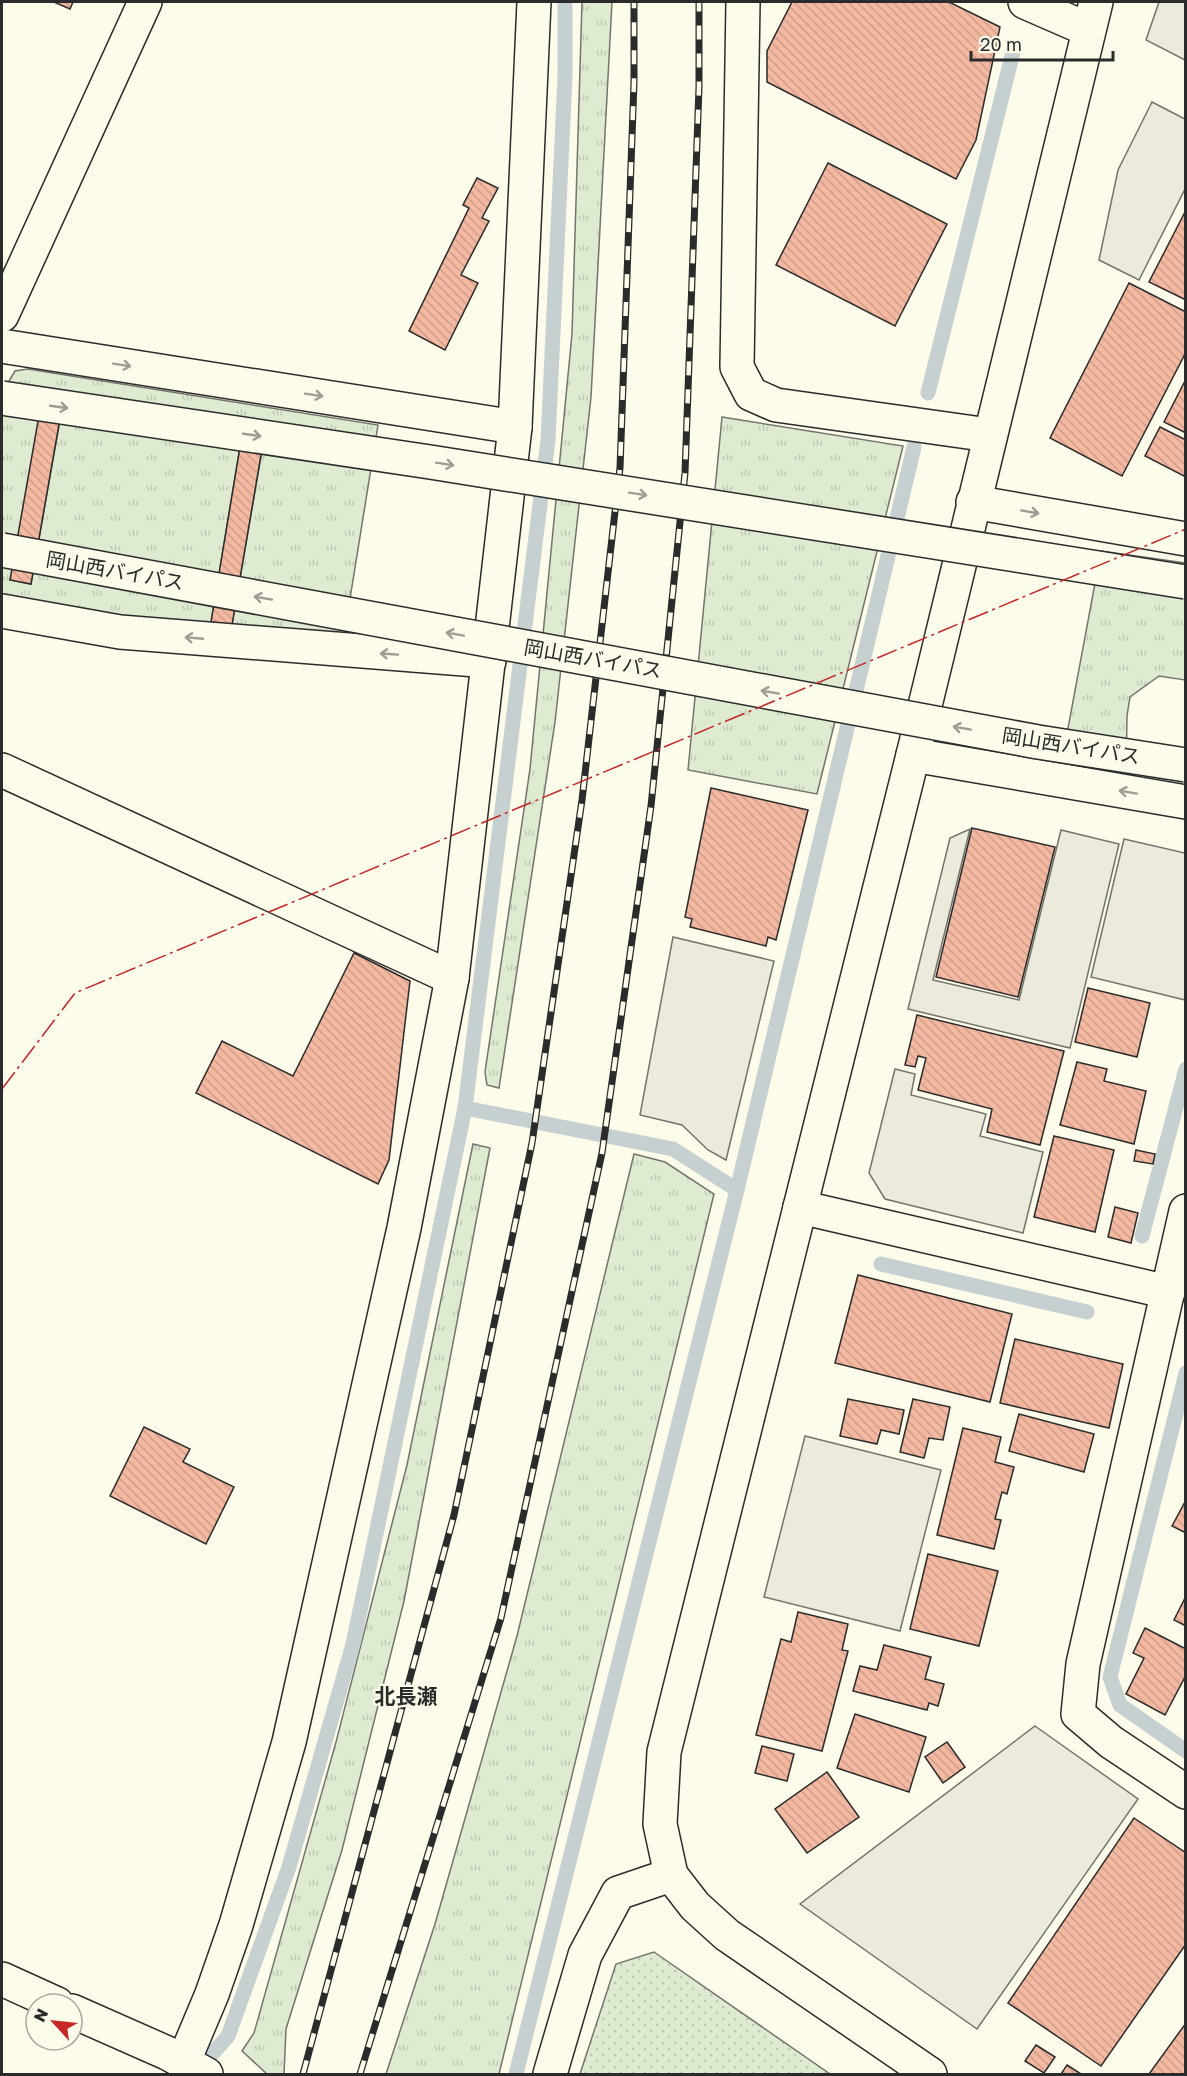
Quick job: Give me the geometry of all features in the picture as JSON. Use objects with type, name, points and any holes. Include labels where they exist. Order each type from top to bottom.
[{"type":"main road","points":[[2,315],[145,2]]},
{"type":"main road","points":[[84,2017],[181,2066],[212,1994],[236,1925],[289,1742],[404,1228],[452,978],[515,427],[534,2]]},
{"type":"main road","points":[[743,2],[737,367],[751,394],[776,405],[989,435]]},
{"type":"main road","points":[[930,2074],[727,1935],[695,1906],[671,1875],[660,1824],[664,1752],[913,755],[1091,15],[1025,2]]},
{"type":"main road","points":[[2,346],[515,427]]},
{"type":"main road","points":[[2,398],[442,463],[1185,582]]},
{"type":"main road","points":[[973,502],[1185,539]]},
{"type":"main road","name":"岡山西バイパス","points":[[2,550],[1038,742],[1185,765]]},
{"type":"main road","points":[[2,611],[120,632],[489,661]]},
{"type":"main road","points":[[913,755],[1185,802]]},
{"type":"main road","points":[[2,770],[452,978]]},
{"type":"main road","points":[[800,1207],[1168,1292]]},
{"type":"main road","points":[[1185,1210],[1083,1664],[1078,1714],[1111,1742],[1185,1792]]},
{"type":"main road","points":[[550,2074],[585,1955],[618,1893],[671,1875]]},
{"type":"main road","points":[[2,1979],[31,1992]]},
{"type":"green space","points":[[582,2],[612,2],[591,397],[555,722],[499,1088],[487,1085],[485,1072],[530,769],[572,334]]},
{"type":"green space","points":[[28,369],[378,425],[343,642],[144,619],[2,597],[2,393],[15,371]],"holes":[[[64,397],[31,584],[10,580]],[[244,423],[266,427],[232,625],[211,622]]]},
{"type":"green space","points":[[722,417],[903,446],[817,794],[688,770]]},
{"type":"green space","points":[[1101,551],[1185,563],[1185,680],[1159,676],[1130,697],[1127,716],[1126,778],[1061,766]]},
{"type":"green space","points":[[473,1144],[490,1148],[404,1601],[342,1850],[286,2029],[284,2074],[267,2074],[242,2051],[254,2033],[336,1742],[407,1465]]},
{"type":"green space","points":[[634,1154],[665,1162],[714,1194],[499,2074],[386,2074],[435,1924],[517,1636]]},
{"type":"green space","points":[[654,1952],[830,2074],[580,2074],[616,1964]]},
{"type":"shaded area","points":[[1159,2],[1185,2],[1185,60],[1146,40]]},
{"type":"shaded area","points":[[1152,102],[1185,119],[1185,189],[1139,280],[1099,260],[1118,170]]},
{"type":"shaded area","points":[[970,829],[933,980],[1019,1000],[1061,830],[1119,844],[1070,1048],[908,1009],[950,838]]},
{"type":"shaded area","points":[[1124,839],[1185,853],[1185,1000],[1091,977]]},
{"type":"shaded area","points":[[673,937],[774,961],[726,1160],[708,1150],[682,1125],[640,1115]]},
{"type":"shaded area","points":[[895,1069],[915,1074],[911,1095],[986,1114],[980,1136],[1043,1152],[1023,1233],[885,1199],[869,1173]]},
{"type":"shaded area","points":[[805,1436],[941,1470],[900,1631],[764,1597]]},
{"type":"shaded area","points":[[1035,1726],[1138,1799],[977,2029],[800,1904]]},
{"type":"building","points":[[54,2],[73,2],[70,9]]},
{"type":"building","points":[[792,2],[949,2],[1000,27],[976,140],[956,179],[767,82],[767,51]]},
{"type":"building","points":[[828,163],[947,224],[895,326],[776,265]]},
{"type":"building","points":[[477,178],[498,188],[482,218],[489,221],[461,275],[478,283],[445,350],[409,331],[469,208],[463,205]]},
{"type":"building","points":[[1186,210],[1186,300],[1149,282]]},
{"type":"building","points":[[1129,283],[1186,312],[1186,352],[1122,476],[1050,438]]},
{"type":"building","points":[[1186,379],[1186,433],[1164,422]]},
{"type":"building","points":[[43,393],[64,396],[31,584],[10,580]]},
{"type":"building","points":[[244,423],[266,426],[232,625],[211,622]]},
{"type":"building","points":[[1160,427],[1186,440],[1186,477],[1145,456]]},
{"type":"building","points":[[711,788],[808,810],[776,940],[768,937],[766,946],[690,927],[692,919],[685,917]]},
{"type":"building","points":[[972,828],[1055,847],[1018,997],[936,977]]},
{"type":"building","points":[[354,953],[410,981],[389,1160],[378,1184],[196,1093],[222,1041],[293,1076]]},
{"type":"building","points":[[1088,988],[1150,1003],[1137,1057],[1075,1042]]},
{"type":"building","points":[[917,1015],[1064,1051],[1040,1145],[987,1132],[992,1109],[918,1090],[926,1058],[918,1056],[915,1067],[905,1065]]},
{"type":"building","points":[[1077,1062],[1107,1069],[1104,1081],[1146,1091],[1134,1144],[1060,1125]]},
{"type":"building","points":[[1054,1136],[1114,1150],[1095,1232],[1034,1217]]},
{"type":"building","points":[[1136,1150],[1155,1154],[1153,1164],[1134,1161]]},
{"type":"building","points":[[1115,1207],[1138,1213],[1131,1243],[1108,1237]]},
{"type":"building","points":[[858,1275],[1012,1314],[990,1402],[835,1363]]},
{"type":"building","points":[[1015,1339],[1123,1364],[1109,1428],[1000,1403]]},
{"type":"building","points":[[848,1399],[904,1410],[899,1434],[881,1430],[877,1444],[840,1436]]},
{"type":"building","points":[[913,1399],[950,1407],[943,1440],[929,1438],[924,1458],[900,1452]]},
{"type":"building","points":[[1019,1414],[1094,1434],[1084,1472],[1009,1451]]},
{"type":"building","points":[[144,1427],[190,1449],[183,1462],[234,1487],[206,1544],[110,1496]]},
{"type":"building","points":[[963,1428],[1001,1437],[995,1462],[1014,1467],[1007,1494],[1002,1492],[995,1519],[1001,1520],[994,1549],[937,1535]]},
{"type":"building","points":[[1186,1500],[1186,1533],[1172,1526]]},
{"type":"building","points":[[928,1554],[998,1571],[979,1646],[910,1629]]},
{"type":"building","points":[[1186,1596],[1186,1626],[1174,1620]]},
{"type":"building","points":[[798,1612],[848,1624],[842,1650],[848,1651],[822,1751],[756,1735],[781,1639],[791,1642]]},
{"type":"building","points":[[1145,1628],[1186,1649],[1186,1675],[1165,1715],[1126,1694],[1144,1658],[1133,1653]]},
{"type":"building","points":[[884,1645],[931,1657],[925,1679],[944,1684],[938,1706],[929,1703],[927,1710],[853,1691],[860,1666],[877,1670]]},
{"type":"building","points":[[855,1714],[926,1737],[909,1792],[837,1768]]},
{"type":"building","points":[[947,1742],[965,1767],[943,1783],[925,1757]]},
{"type":"building","points":[[762,1746],[794,1754],[787,1781],[755,1773]]},
{"type":"building","points":[[827,1772],[859,1817],[807,1853],[775,1809]]},
{"type":"building","points":[[1134,1818],[1186,1853],[1186,1944],[1101,2066],[1008,2003]]},
{"type":"building","points":[[1186,2023],[1186,2074],[1149,2074]]},
{"type":"building","points":[[1036,2045],[1055,2057],[1044,2073],[1025,2061]]},
{"type":"building","points":[[1067,2065],[1081,2074],[1061,2074]]},
{"type":"waterway","points":[[197,2071],[228,2036],[289,1867],[353,1644],[465,1108],[548,440],[565,77],[565,2]]},
{"type":"waterway","points":[[928,393],[1014,48]]},
{"type":"waterway","points":[[516,2074],[737,1190],[914,447]]},
{"type":"waterway","points":[[1142,1236],[1186,1069]]},
{"type":"waterway","points":[[465,1108],[673,1149],[737,1190]]},
{"type":"waterway","points":[[881,1264],[1087,1312]]},
{"type":"waterway","points":[[1186,1373],[1110,1677],[1120,1705],[1186,1751]]},
{"type":"railway","points":[[303,2074],[454,1515],[532,1143],[582,800],[620,468],[634,82],[634,2]]},
{"type":"railway","points":[[360,2074],[501,1618],[602,1153],[651,806],[685,473],[699,87],[699,2]]},
{"type":"power","points":[[2,1089],[75,993],[1186,529]]},
{"type":"district","name":"北長瀬","points":[[406,1697]]}]
